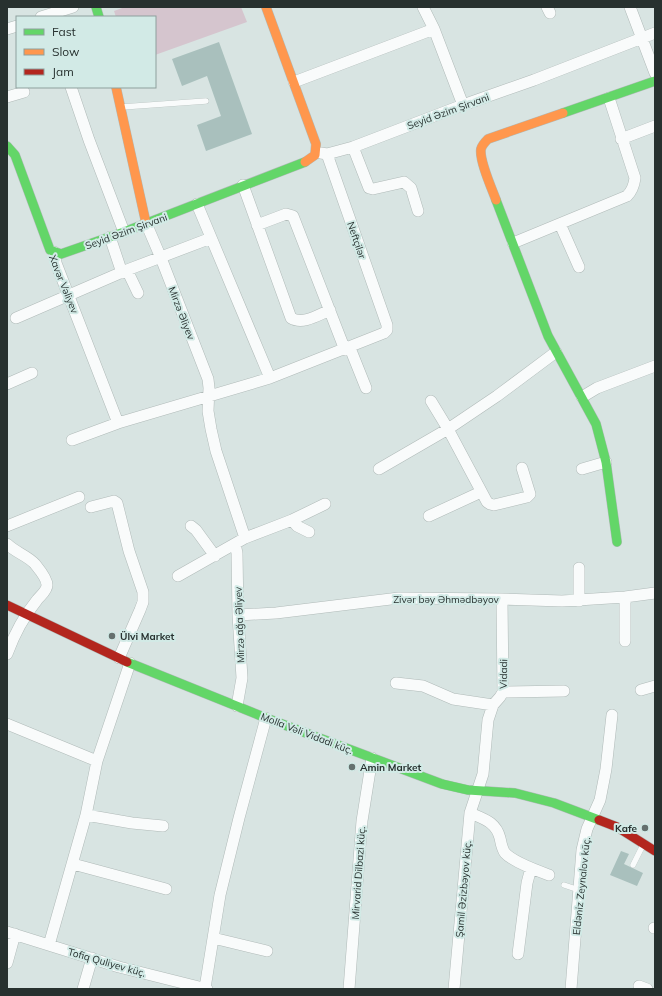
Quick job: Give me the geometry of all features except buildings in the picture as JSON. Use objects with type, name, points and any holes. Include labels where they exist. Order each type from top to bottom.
[{"type":"street","points":[[45,16],[73,7]]},
{"type":"street","name":"Neftçilər","points":[[266,7],[316,144],[322,153],[387,326],[387,330],[384,333],[348,349]]},
{"type":"street","points":[[423,7],[434,29],[462,105]]},
{"type":"street","points":[[630,7],[655,73]]},
{"type":"street","points":[[294,82],[434,29]]},
{"type":"street","name":"Seyid Əzim Şirvani","points":[[54,252],[61,254],[124,232],[307,161],[322,153],[353,147],[462,105],[534,80],[655,33]]},
{"type":"street","points":[[617,542],[606,462],[596,424],[556,352],[543,325],[504,222],[481,157],[480,148],[488,139],[655,81]]},
{"type":"street","points":[[71,88],[89,140],[124,232]]},
{"type":"street","name":"Mirzə Əliyev","points":[[116,88],[146,223],[208,379],[208,419],[216,451],[245,538]]},
{"type":"street","points":[[7,97],[24,92]]},
{"type":"street","points":[[513,243],[627,196],[632,191],[635,178],[609,98]]},
{"type":"street","points":[[621,138],[655,126]]},
{"type":"street","name":"Xavər Vəliyev","points":[[7,146],[15,155],[47,244],[50,250],[54,252],[56,263],[118,423]]},
{"type":"street","points":[[353,147],[368,188],[404,182],[411,188],[418,211]]},
{"type":"street","points":[[244,185],[291,318],[296,321],[301,321],[330,310]]},
{"type":"street","points":[[197,204],[270,378]]},
{"type":"street","points":[[257,225],[286,214],[293,216],[330,310],[366,388]]},
{"type":"street","points":[[560,224],[579,267]]},
{"type":"street","points":[[110,237],[124,272],[138,293]]},
{"type":"street","points":[[16,318],[124,272],[211,238]]},
{"type":"street","points":[[72,440],[118,423],[270,378],[348,349]]},
{"type":"street","points":[[379,469],[448,429],[497,396],[556,352]]},
{"type":"street","points":[[582,397],[597,388],[655,366]]},
{"type":"street","points":[[7,384],[32,373]]},
{"type":"street","points":[[431,401],[448,429],[487,502],[494,505],[527,497],[530,494],[530,490],[522,468]]},
{"type":"street","points":[[582,469],[606,462]]},
{"type":"street","points":[[429,516],[481,492]]},
{"type":"street","points":[[7,526],[80,497]]},
{"type":"street","points":[[91,507],[114,502],[117,503],[129,551],[143,592],[143,602],[119,658]]},
{"type":"street","points":[[178,576],[245,538],[292,520],[325,504]]},
{"type":"street","points":[[292,520],[297,526],[309,532]]},
{"type":"street","points":[[191,526],[200,535],[215,556]]},
{"type":"street","points":[[7,544],[34,563],[46,578],[47,584],[46,590],[27,614],[18,629],[7,654]]},
{"type":"street","name":"Mirzə ağa Əliyev","points":[[235,544],[237,553],[238,615],[242,678],[237,706]]},
{"type":"street","points":[[579,568],[579,601]]},
{"type":"street","name":"Zivər bəy Əhmədbəyov","points":[[238,615],[276,613],[399,598],[579,601],[655,593]]},
{"type":"street","points":[[625,596],[625,641]]},
{"type":"street","name":"Vidadi","points":[[478,791],[483,774],[488,720],[493,705],[500,698],[503,692],[502,599]]},
{"type":"street","name":"Molla Vəli Vidadi küç.","points":[[7,605],[130,663],[266,718],[442,784],[462,789],[533,797],[554,803],[617,827],[655,851]]},
{"type":"street","points":[[49,944],[86,815],[97,761],[130,663]]},
{"type":"street","points":[[396,683],[423,686],[452,699],[493,705]]},
{"type":"street","points":[[641,690],[655,686]]},
{"type":"street","points":[[503,692],[564,691]]},
{"type":"street","name":"Eldəniz Zeynalov küç.","points":[[571,989],[583,844],[600,800],[606,769],[612,715]]},
{"type":"street","points":[[206,989],[220,895],[266,718]]},
{"type":"street","points":[[7,724],[97,761]]},
{"type":"street","name":"Mirvarid Dilbazi küç.","points":[[349,989],[362,821],[372,758]]},
{"type":"street","name":"Şamil Əzizbəyov küç.","points":[[454,989],[470,813],[478,791]]},
{"type":"street","points":[[470,813],[489,821],[498,833],[503,850],[506,854],[531,868],[549,875]]},
{"type":"street","points":[[86,815],[132,823],[163,826]]},
{"type":"street","points":[[72,864],[166,889]]},
{"type":"street","points":[[518,954],[527,883],[531,868]]},
{"type":"street","points":[[7,963],[11,933]]},
{"type":"street","name":"Tofiq Quliyev küç.","points":[[11,933],[92,958],[206,989]]},
{"type":"street","points":[[213,938],[267,951]]},
{"type":"street","points":[[83,989],[92,958]]},
{"type":"lane","points":[[121,107],[206,101]]},
{"type":"lane","points":[[633,865],[644,843]]},
{"type":"lane","points":[[564,885],[580,890]]},
{"type":"shaded area","points":[[125,7],[241,7],[247,22],[156,55],[156,16],[116,16],[114,11]]},
{"type":"traffic: fast","points":[[96,7],[99,16]]},
{"type":"traffic: fast","points":[[563,113],[655,81]]},
{"type":"traffic: fast","points":[[7,146],[15,155],[50,250],[61,254],[124,232],[305,162]]},
{"type":"traffic: fast","points":[[496,200],[548,336],[596,424],[606,462],[617,542]]},
{"type":"traffic: fast","points":[[127,662],[266,718],[442,784],[468,790],[515,793],[554,803],[599,820]]},
{"type":"traffic: slow","points":[[266,7],[316,144],[315,155],[305,162]]},
{"type":"traffic: slow","points":[[116,88],[146,223]]},
{"type":"traffic: slow","points":[[496,200],[482,160],[482,146],[488,139],[563,113]]},
{"type":"traffic: jam","points":[[7,605],[127,662]]},
{"type":"traffic: jam","points":[[599,820],[617,827],[655,851]]},
{"type":"place","name":"Ülvi Market","points":[[112,636]]},
{"type":"place","name":"Amin Market","points":[[352,767]]},
{"type":"place","name":"Kafe","points":[[645,828]]}]
